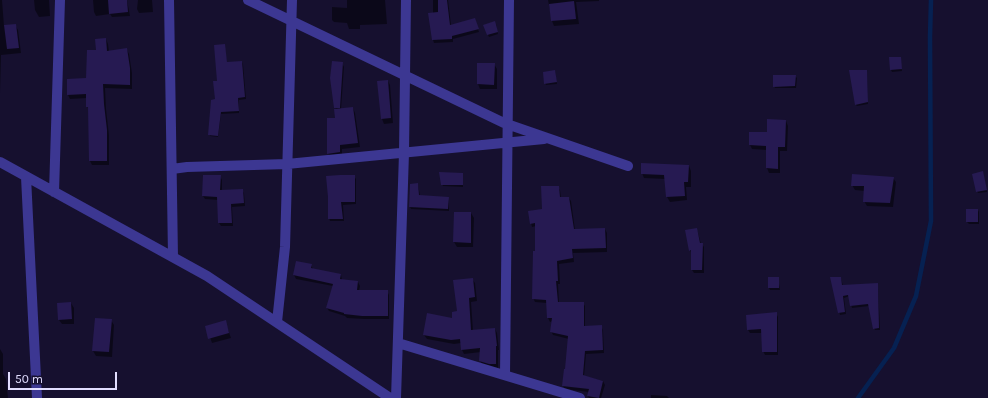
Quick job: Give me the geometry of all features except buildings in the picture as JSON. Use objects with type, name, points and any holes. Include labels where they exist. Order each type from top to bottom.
[{"type":"street","points":[[54,192],[60,0]]},
{"type":"street","points":[[169,0],[173,257]]},
{"type":"street","points":[[248,0],[508,125],[628,166]]},
{"type":"street","points":[[277,322],[285,247],[292,0]]},
{"type":"street","points":[[396,398],[404,153],[406,0]]},
{"type":"street","points":[[505,375],[508,0]]},
{"type":"street","points":[[172,169],[288,164],[549,139]]},
{"type":"street","points":[[0,162],[207,276],[390,398]]},
{"type":"street","points":[[26,177],[37,398]]},
{"type":"street","points":[[398,343],[580,398]]},
{"type":"waterway","points":[[858,398],[894,348],[916,296],[931,221],[931,0]]}]
